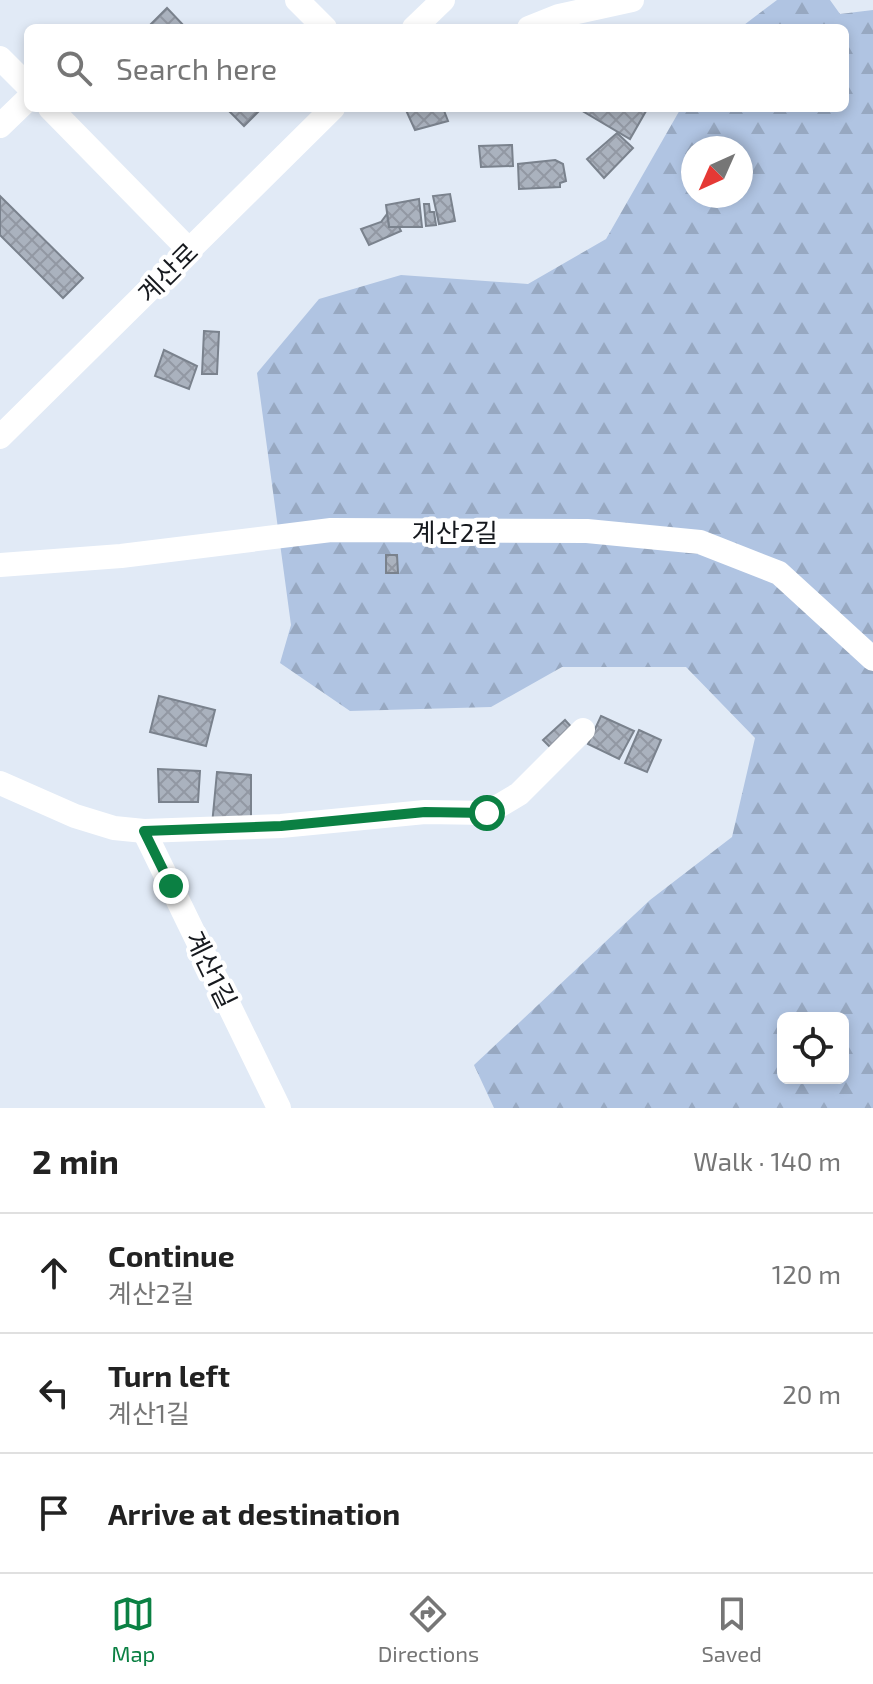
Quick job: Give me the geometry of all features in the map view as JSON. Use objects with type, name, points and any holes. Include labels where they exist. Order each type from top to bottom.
[{"type":"street","points":[[297,0],[321,24]]},
{"type":"street","points":[[418,24],[443,0]]},
{"type":"street","points":[[539,24],[559,16],[632,0]]},
{"type":"street","points":[[0,58],[24,82]]},
{"type":"street","points":[[0,126],[24,103]]},
{"type":"street","points":[[54,112],[189,250]]},
{"type":"street","name":"계산로","points":[[1,435],[329,112]]},
{"type":"street","name":"계산2길","points":[[0,565],[121,556],[331,530],[587,531],[700,542],[779,573],[873,659]]},
{"type":"street","points":[[0,783],[75,816],[114,828],[144,831],[267,827],[425,812],[487,813],[519,794],[583,730]]},
{"type":"street","name":"계산1길","points":[[144,831],[279,1108]]},
{"type":"green space","points":[[777,0],[830,0],[840,14],[873,10],[873,1108],[494,1108],[474,1065],[650,900],[732,837],[755,738],[686,667],[562,667],[491,707],[350,711],[280,663],[291,625],[257,373],[319,299],[401,275],[528,284],[606,239],[679,112],[849,112],[849,24],[745,24]]},
{"type":"building","points":[[167,8],[182,24],[151,24]]},
{"type":"building","points":[[230,112],[258,112],[244,126]]},
{"type":"building","points":[[407,112],[445,112],[448,121],[415,130]]},
{"type":"building","points":[[584,112],[645,112],[630,139]]},
{"type":"building","points":[[617,133],[633,148],[604,178],[587,159]]},
{"type":"building","points":[[512,145],[513,166],[481,167],[479,146]]},
{"type":"building","points":[[555,160],[563,164],[566,181],[560,183],[560,187],[519,189],[518,164]]},
{"type":"building","points":[[450,194],[455,221],[439,224],[433,196]]},
{"type":"building","points":[[0,196],[83,278],[63,298],[0,235]]},
{"type":"building","points":[[419,199],[422,227],[389,227],[386,205]]},
{"type":"building","points":[[424,204],[429,204],[430,212],[434,212],[436,225],[426,226]]},
{"type":"building","points":[[387,214],[389,227],[399,227],[401,231],[369,245],[361,229],[381,222]]},
{"type":"building","points":[[204,331],[219,332],[217,374],[202,374]]},
{"type":"building","points":[[164,350],[197,366],[189,389],[155,376]]},
{"type":"building","points":[[386,555],[397,555],[398,573],[386,573]]},
{"type":"building","points":[[159,696],[215,710],[206,746],[150,732]]},
{"type":"building","points":[[601,716],[634,731],[619,759],[588,744]]},
{"type":"building","points":[[565,720],[575,731],[554,751],[543,740]]},
{"type":"building","points":[[639,730],[661,740],[647,772],[625,763]]},
{"type":"building","points":[[158,769],[200,771],[198,802],[159,802]]},
{"type":"building","points":[[217,772],[251,775],[251,826],[212,825]]},
{"type":"route","points":[[171,886],[144,831],[239,829],[425,812],[487,813]]}]
